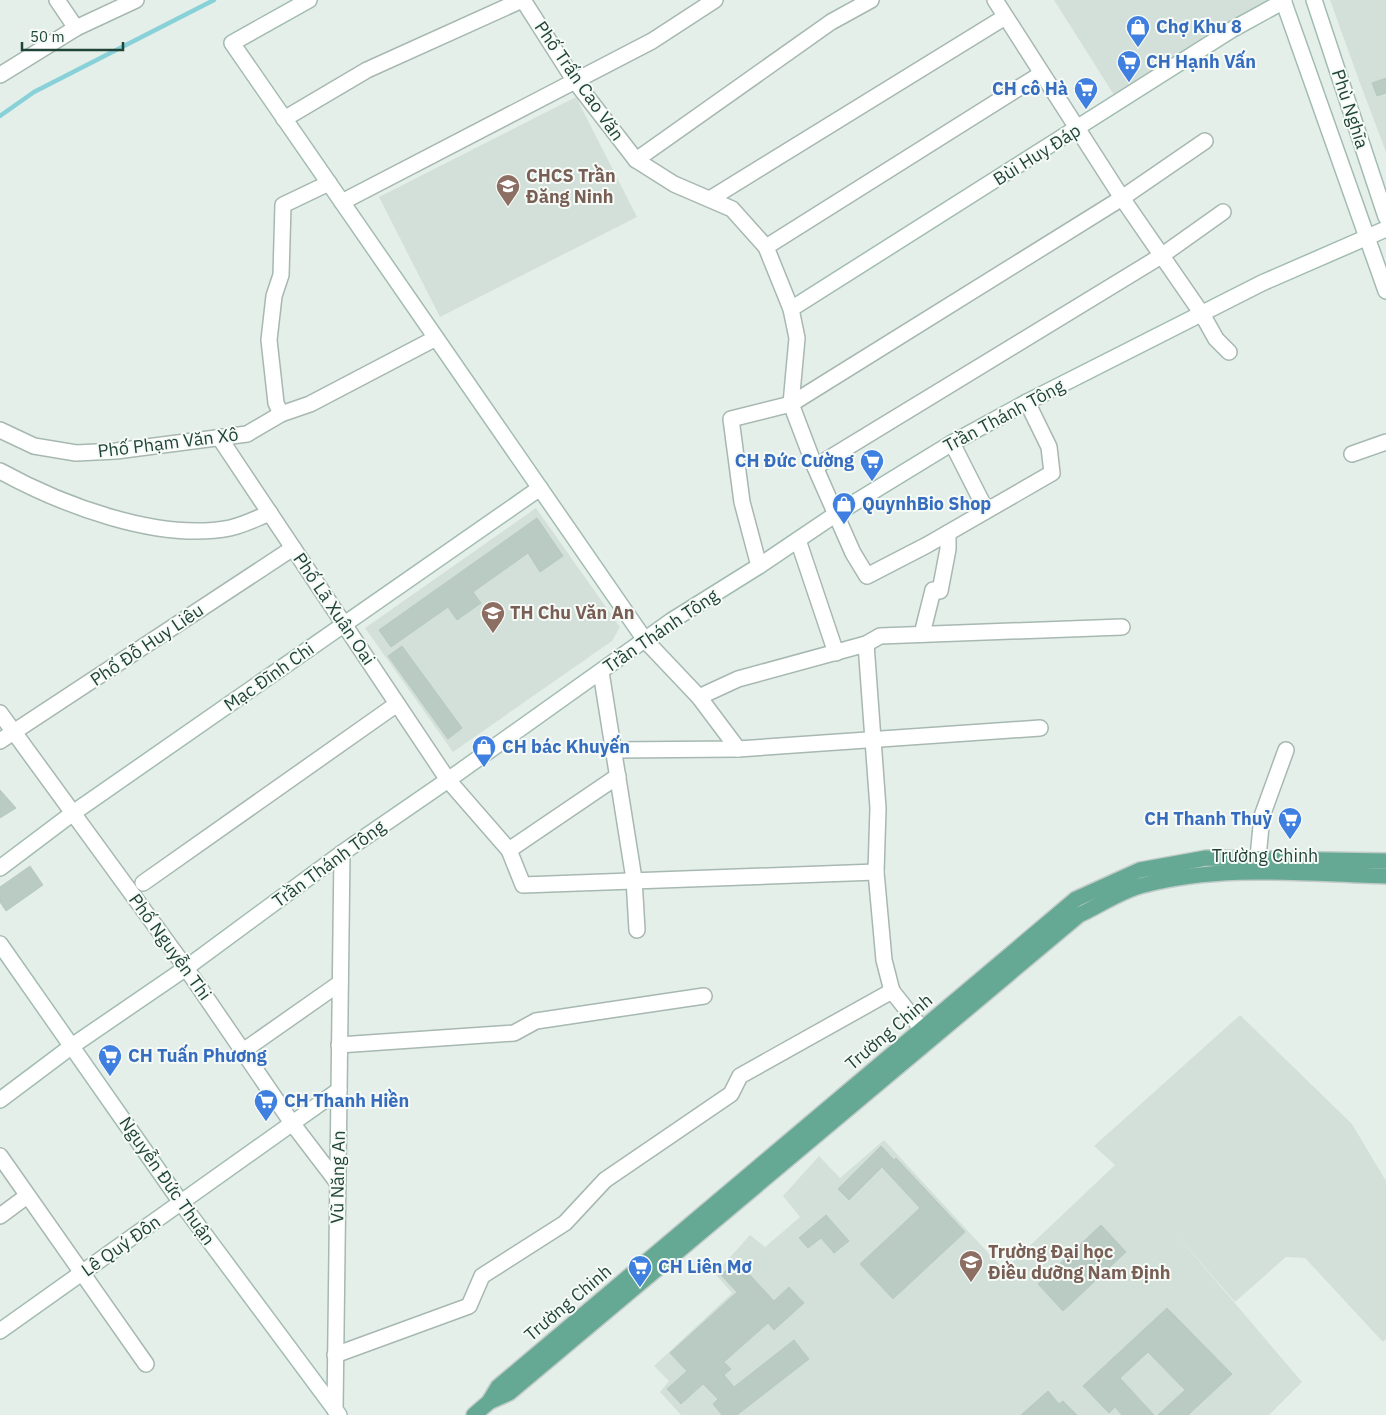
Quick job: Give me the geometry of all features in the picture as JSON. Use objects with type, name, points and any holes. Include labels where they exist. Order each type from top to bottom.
[{"type":"main road","name":"Trường Chinh","points":[[489,1402],[498,1387],[1076,899],[1140,870],[1206,858],[1258,857],[1386,861]]},
{"type":"main road","name":"Trường Chinh","points":[[474,1415],[489,1402],[509,1393],[1079,915],[1142,885],[1201,875],[1255,872],[1386,876]]},
{"type":"street","points":[[57,0],[76,28]]},
{"type":"street","points":[[0,75],[76,28],[136,0]]},
{"type":"street","points":[[309,0],[232,43],[645,640],[699,697],[738,749]]},
{"type":"street","points":[[284,119],[367,70],[522,0]]},
{"type":"street","name":"Phố Trấn Cao Văn","points":[[522,0],[574,80],[636,160],[674,184],[732,209],[766,247],[791,309],[797,338],[791,404]]},
{"type":"street","points":[[342,202],[652,41],[715,0]]},
{"type":"street","points":[[636,160],[831,22],[871,0]]},
{"type":"street","points":[[995,0],[1122,198],[1202,314],[1216,339],[1229,352]]},
{"type":"street","points":[[1284,0],[1386,291]]},
{"type":"street","name":"Bùi Huy Đáp","points":[[791,309],[1078,130],[1233,29],[1284,0]]},
{"type":"street","name":"Phù Nghĩa","points":[[1314,0],[1386,217]]},
{"type":"street","points":[[710,199],[1005,17]]},
{"type":"street","points":[[766,247],[1041,74]]},
{"type":"street","points":[[759,566],[742,502],[731,419],[791,404],[1122,198],[1205,141]]},
{"type":"street","points":[[281,414],[276,403],[269,340],[274,296],[281,275],[283,206],[329,183]]},
{"type":"street","points":[[815,467],[1161,256],[1223,212]]},
{"type":"street","name":"Trần Thánh Tông","points":[[0,1100],[72,1046],[186,968],[342,853],[671,621],[759,566],[836,514],[952,443],[1027,402],[1262,283],[1386,228]]},
{"type":"street","name":"Phố Phạm Văn Xô","points":[[0,430],[34,446],[76,453],[116,451],[246,434],[281,414],[310,404],[436,338]]},
{"type":"street","points":[[791,404],[815,467],[853,553],[867,576],[1052,473],[1049,447],[1027,402]]},
{"type":"street","name":"Phố Lã Xuân Oai","points":[[219,437],[448,780],[509,850],[523,885],[634,879]]},
{"type":"street","points":[[1352,454],[1386,442]]},
{"type":"street","points":[[952,443],[986,510]]},
{"type":"street","points":[[0,471],[69,502],[125,522],[160,529],[207,530],[232,528],[270,513]]},
{"type":"street","name":"Mạc Đĩnh Chi","points":[[0,868],[73,813],[540,488]]},
{"type":"street","points":[[922,634],[933,590],[940,591],[948,549],[948,532]]},
{"type":"street","points":[[798,540],[836,653]]},
{"type":"street","name":"Phố Đỗ Huy Liêu","points":[[0,741],[15,733],[293,548]]},
{"type":"street","points":[[699,697],[738,679],[866,644],[880,636],[1122,627]]},
{"type":"street","points":[[866,644],[878,808],[876,872],[884,960],[892,991],[922,1029]]},
{"type":"street","points":[[601,672],[634,879],[637,930]]},
{"type":"street","points":[[143,884],[397,704]]},
{"type":"street","name":"Phố Nguyễn Thi","points":[[0,713],[186,968],[292,1123],[338,1182]]},
{"type":"street","points":[[614,750],[738,749],[1040,728]]},
{"type":"street","points":[[1258,857],[1262,816],[1286,750]]},
{"type":"street","points":[[509,850],[618,776]]},
{"type":"street","name":"Vũ Năng An","points":[[337,1412],[335,1355],[342,853]]},
{"type":"street","points":[[634,879],[876,872]]},
{"type":"street","name":"Nguyễn Đức Thuận","points":[[0,944],[182,1204],[337,1412]]},
{"type":"street","points":[[243,1051],[340,983]]},
{"type":"street","points":[[335,1355],[469,1306],[482,1276],[565,1223],[605,1180],[731,1094],[740,1076],[892,991]]},
{"type":"street","points":[[339,1044],[514,1033],[536,1021],[704,996]]},
{"type":"street","name":"Lê Quý Đôn","points":[[0,1331],[182,1204],[339,1090]]},
{"type":"street","points":[[0,1156],[146,1364]]},
{"type":"street","points":[[0,1216],[28,1196]]},
{"type":"shaded area","name":"Chợ Khu 8","points":[[1054,0],[1268,0],[1269,1],[1114,95]]},
{"type":"shaded area","points":[[1330,0],[1386,0],[1386,152],[1360,83]]},
{"type":"shaded area","name":"CHCS Trần Đăng Ninh","points":[[576,97],[637,217],[440,317],[379,197]]},
{"type":"shaded area","name":"TH Chu Văn An","points":[[536,508],[620,627],[612,641],[453,752],[365,628]]},
{"type":"shaded area","name":"Trường Đại học Điều dưỡng Nam Định","points":[[1240,1015],[1352,1124],[1386,1181],[1386,1339],[1383,1342],[1305,1258],[1286,1257],[1235,1302],[1170,1227],[1302,1382],[1269,1415],[681,1415],[660,1392],[669,1381],[654,1366],[732,1293],[715,1274],[750,1235],[765,1247],[800,1217],[783,1196],[819,1156],[840,1178],[884,1140],[1004,1270],[1115,1165],[1094,1146]]},
{"type":"building","points":[[1386,78],[1386,93],[1377,96],[1372,83]]},
{"type":"building","points":[[537,518],[563,556],[540,572],[528,553],[473,592],[481,603],[457,620],[448,607],[391,647],[379,630]]},
{"type":"building","points":[[402,646],[462,728],[448,739],[388,656]]},
{"type":"building","points":[[0,790],[16,808],[0,818]]},
{"type":"building","points":[[30,866],[43,885],[6,911],[0,902],[0,887]]},
{"type":"building","points":[[881,1146],[894,1160],[896,1158],[965,1232],[893,1299],[860,1264],[920,1208],[882,1167],[849,1200],[838,1189]]},
{"type":"building","points":[[826,1215],[849,1241],[834,1253],[821,1238],[808,1248],[799,1238]]},
{"type":"building","points":[[1101,1225],[1126,1252],[1063,1311],[1038,1284]]},
{"type":"building","points":[[737,1261],[774,1301],[789,1287],[804,1303],[774,1330],[768,1323],[724,1362],[731,1369],[724,1375],[734,1387],[794,1340],[809,1359],[737,1415],[722,1415],[713,1404],[718,1399],[703,1384],[681,1404],[667,1389],[687,1371],[670,1353],[737,1292],[721,1275]]},
{"type":"building","points":[[1167,1308],[1232,1374],[1188,1415],[1158,1415],[1185,1390],[1148,1352],[1120,1378],[1154,1415],[1122,1415],[1115,1407],[1109,1413],[1083,1386]]},
{"type":"building","points":[[1048,1391],[1059,1404],[1063,1401],[1077,1415],[1021,1415]]},
{"type":"waterway","points":[[0,116],[34,92],[214,0]]},
{"type":"place","name":"Chợ Khu 8","points":[[1138,48]]},
{"type":"place","name":"CH Hạnh Vấn","points":[[1129,83]]},
{"type":"place","name":"CH cô Hà","points":[[1086,110]]},
{"type":"place","name":"CHCS Trần Đăng Ninh","points":[[508,207]]},
{"type":"place","name":"CH Đức Cường","points":[[872,482]]},
{"type":"place","name":"QuynhBio Shop","points":[[844,525]]},
{"type":"place","name":"TH Chu Văn An","points":[[493,634]]},
{"type":"place","name":"CH bác Khuyến","points":[[484,768]]},
{"type":"place","name":"CH Thanh Thuỷ","points":[[1290,840]]},
{"type":"place","name":"CH Tuấn Phương","points":[[110,1077]]},
{"type":"place","name":"CH Thanh Hiền","points":[[266,1122]]},
{"type":"place","name":"Trường Đại học Điều dưỡng Nam Định","points":[[971,1283]]},
{"type":"place","name":"CH Liên Mơ","points":[[640,1288]]}]
